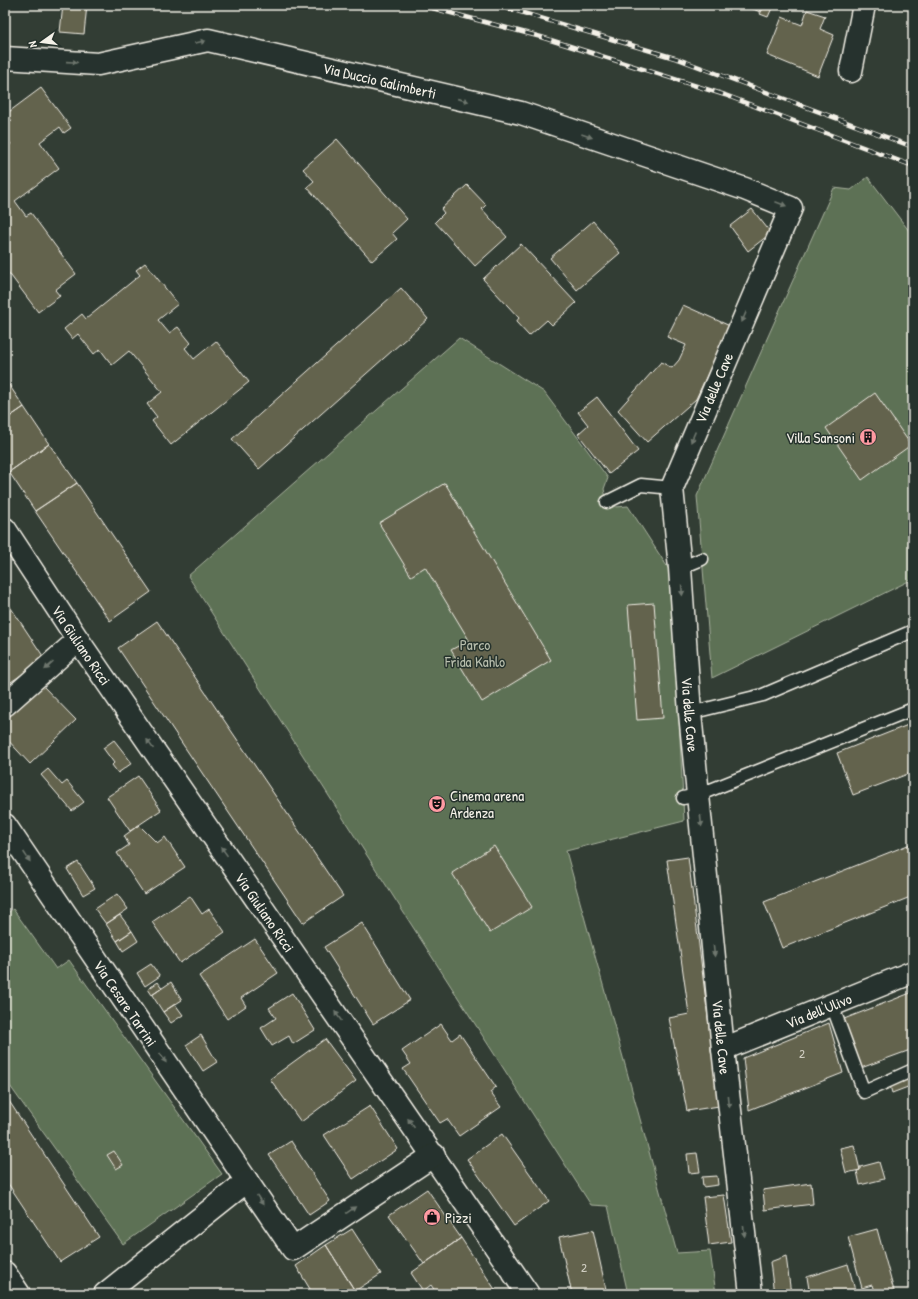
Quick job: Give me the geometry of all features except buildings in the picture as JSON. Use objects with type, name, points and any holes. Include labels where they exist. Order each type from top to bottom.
[{"type":"street","points":[[851,71],[864,5]]},
{"type":"street","name":"Via Duccio Galimberti","points":[[5,58],[98,64],[208,40],[520,113],[745,189]]},
{"type":"street","name":"Via delle Cave","points":[[745,189],[791,208],[672,488],[680,568],[690,713],[691,797],[723,1049],[751,1294]]},
{"type":"street","name":"Via Giuliano Ricci","points":[[5,529],[78,640],[434,1155],[528,1294]]},
{"type":"street","points":[[5,705],[78,640]]},
{"type":"street","name":"Via Cesare Tarrini","points":[[5,825],[293,1249],[434,1155]]},
{"type":"street","name":"Via dell'Ulivo","points":[[723,1049],[913,972]]},
{"type":"street","points":[[105,1294],[247,1181]]},
{"type":"street","points":[[5,1273],[18,1294]]},
{"type":"lane","points":[[607,502],[641,485],[672,488]]},
{"type":"lane","points":[[680,568],[702,559]]},
{"type":"lane","points":[[690,713],[763,695],[913,631]]},
{"type":"lane","points":[[691,797],[913,709]]},
{"type":"lane","points":[[832,1005],[864,1092],[913,1070]]},
{"type":"green space","points":[[868,177],[913,236],[913,579],[712,678],[697,496],[834,188],[851,190]]},
{"type":"green space","name":"Parco Frida Kahlo","points":[[459,338],[544,392],[608,478],[604,489],[607,502],[616,507],[628,506],[672,574],[684,821],[566,851],[677,1253],[710,1251],[716,1294],[628,1294],[608,1206],[591,1205],[188,576]]},
{"type":"green space","points":[[13,909],[56,969],[69,960],[222,1174],[123,1244],[5,1079],[5,915]]},
{"type":"railway","points":[[421,5],[541,37],[725,95],[913,166]]},
{"type":"railway","points":[[497,5],[678,59],[913,147]]},
{"type":"place","name":"Villa Sansoni","points":[[868,437]]},
{"type":"place","name":"Cinema arena Ardenza","points":[[437,804]]},
{"type":"place","name":"Pizzi","points":[[432,1217]]}]
